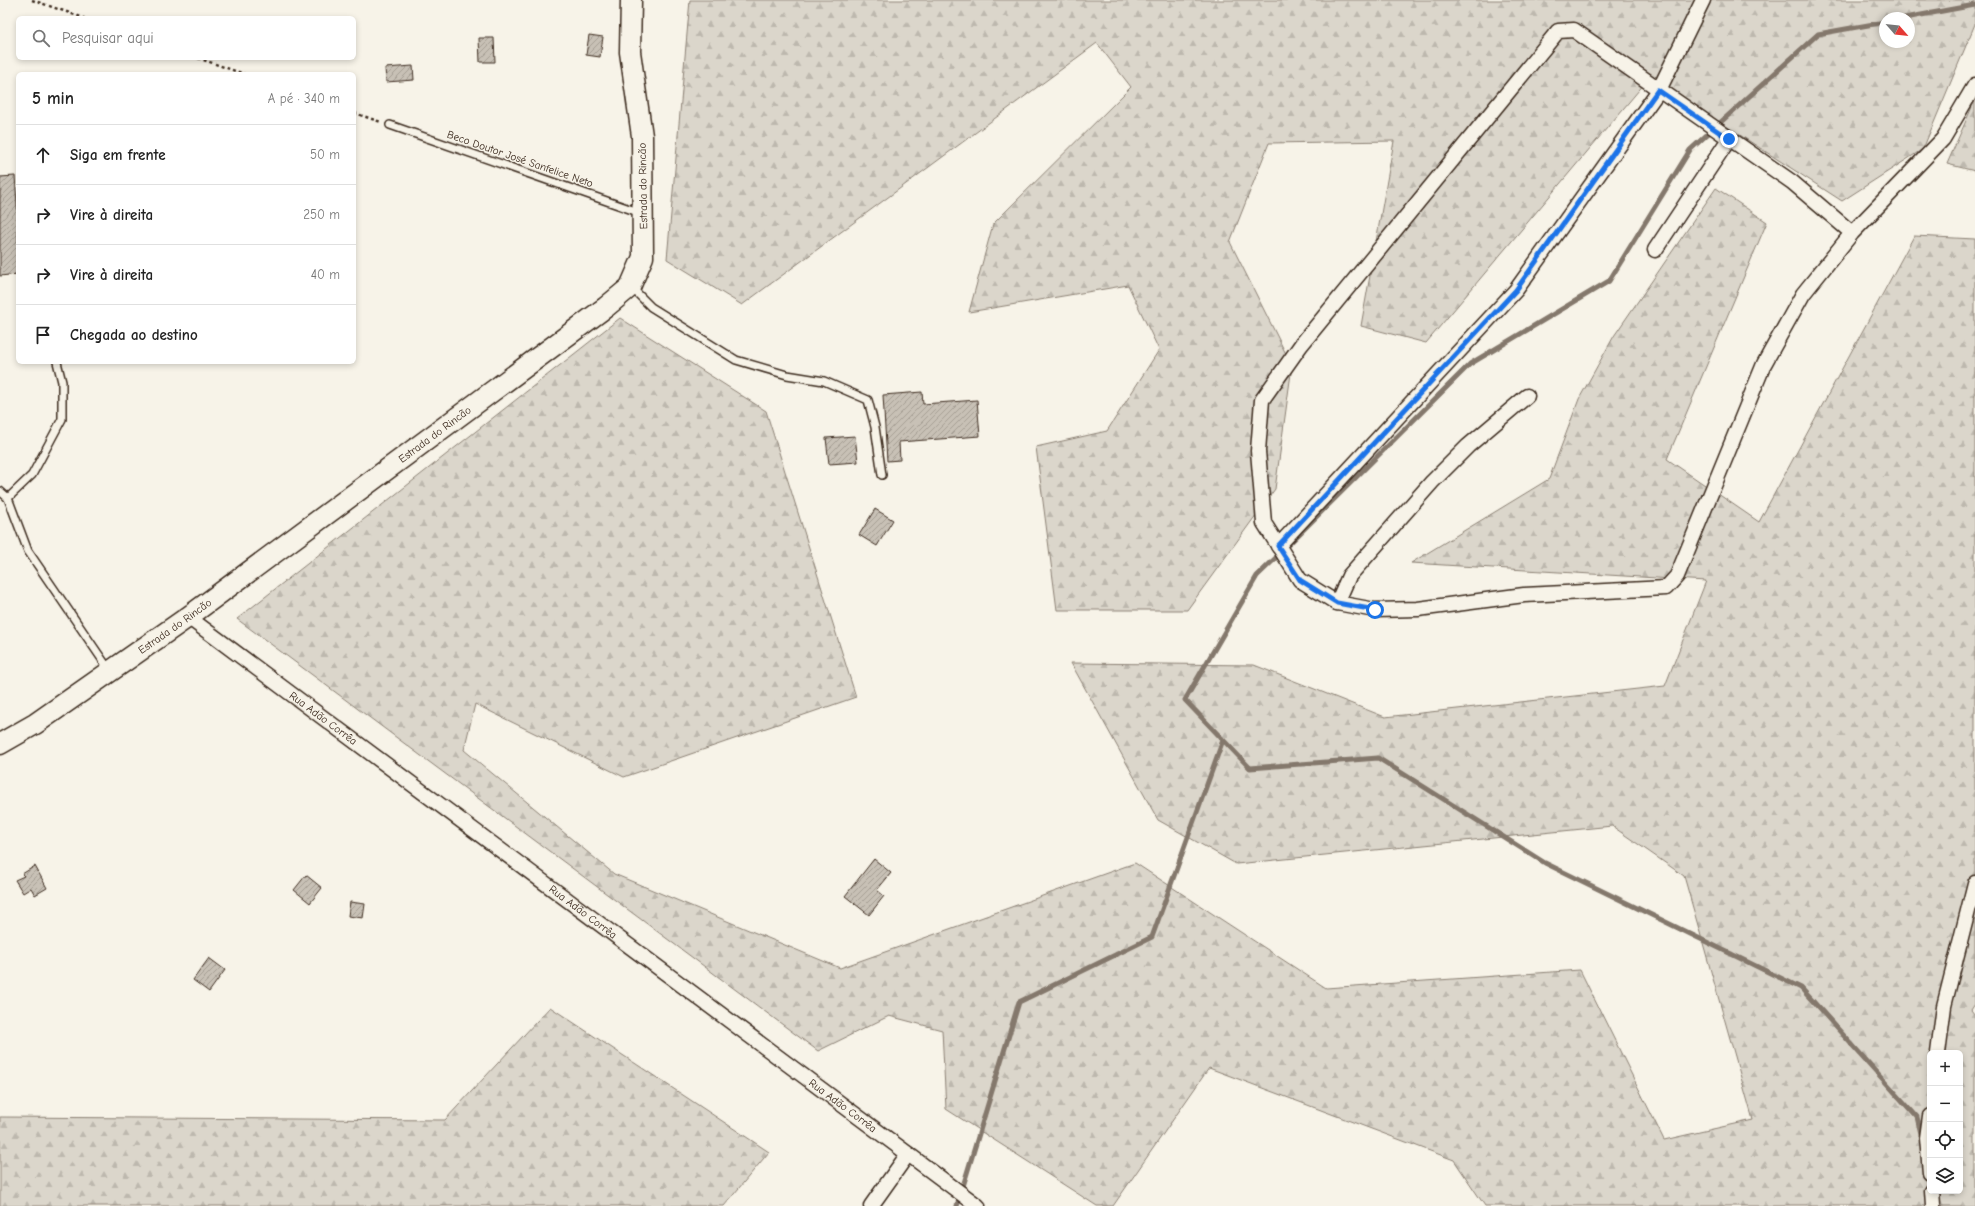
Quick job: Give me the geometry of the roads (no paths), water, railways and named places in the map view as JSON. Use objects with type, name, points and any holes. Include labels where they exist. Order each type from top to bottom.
[{"type":"street","name":"Estrada do Rincão","points":[[0,744],[35,724],[188,617],[599,312],[630,286],[643,257],[642,136],[630,52],[631,0]]},
{"type":"street","points":[[1278,546],[1516,290],[1658,90],[1703,0]]},
{"type":"street","points":[[1852,233],[1792,182],[1574,30],[1558,31],[1301,345],[1262,400],[1258,451],[1264,523],[1300,580],[1337,603],[1375,610],[1418,609],[1524,595],[1666,588],[1677,576],[1764,364],[1803,294],[1852,233],[1944,139],[1975,85]]},
{"type":"street","points":[[1655,250],[1729,139]]},
{"type":"street","points":[[1337,603],[1349,576],[1432,482],[1468,446],[1527,396]]},
{"type":"street","name":"Rua Adão Corrêa","points":[[188,617],[978,1206]]},
{"type":"street","points":[[1938,1050],[1944,1006],[1975,883]]},
{"type":"street","points":[[1929,1122],[1927,1138],[1929,1158]]},
{"type":"street","points":[[872,1206],[908,1154]]},
{"type":"street","points":[[1932,1194],[1933,1206]]},
{"type":"lane","name":"Beco Doutor José Sanfelice Neto","points":[[390,125],[643,214]]},
{"type":"lane","points":[[630,286],[651,307],[736,360],[787,375],[824,382],[868,400],[875,427],[882,476]]},
{"type":"lane","points":[[8,498],[32,475],[62,419],[62,382],[58,364]]},
{"type":"lane","points":[[0,491],[8,498],[28,551],[110,671]]},
{"type":"waterway","points":[[1915,16],[1975,5]]},
{"type":"waterway","points":[[1289,544],[1470,364],[1609,281],[1690,150],[1818,34],[1879,23]]},
{"type":"waterway","points":[[1281,553],[1257,576],[1185,700],[1250,768],[1378,758],[1545,863],[1801,988],[1917,1117],[1922,1138]]},
{"type":"waterway","points":[[957,1206],[1019,1002],[1152,937],[1223,740]]}]
